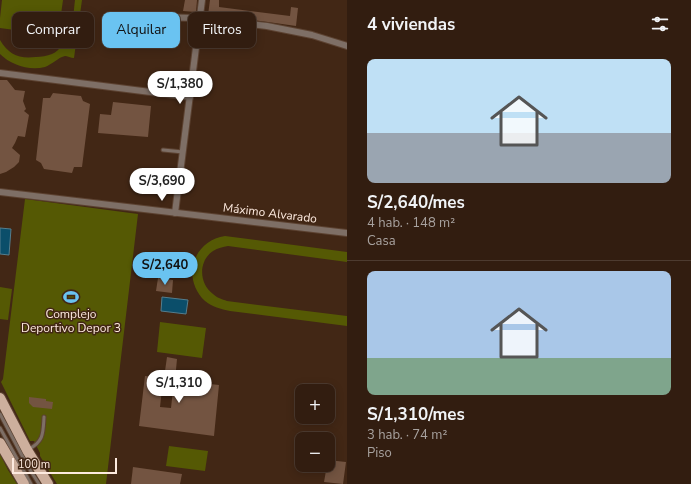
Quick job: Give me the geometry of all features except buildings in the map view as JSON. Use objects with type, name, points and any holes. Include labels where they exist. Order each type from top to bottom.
[{"type":"main road","points":[[0,398],[27,450],[48,484]]},
{"type":"main road","points":[[0,443],[24,484]]},
{"type":"street","points":[[201,12],[202,0]]},
{"type":"street","points":[[256,25],[304,33],[347,46]]},
{"type":"street","points":[[175,213],[196,48]]},
{"type":"street","points":[[0,73],[190,97]]},
{"type":"street","name":"Máximo Alvarado","points":[[0,192],[347,233]]},
{"type":"lane","points":[[163,150],[183,152]]},
{"type":"lane","points":[[0,414],[27,465],[39,484]]},
{"type":"lane","points":[[27,450],[36,445],[43,436],[44,417]]},
{"type":"lane","points":[[0,428],[31,484]]},
{"type":"shaded area","points":[[2,0],[63,0],[61,12],[12,12],[12,30],[0,28]]},
{"type":"shaded area","points":[[75,0],[82,0],[80,12],[74,12]]},
{"type":"shaded area","points":[[0,40],[7,49],[15,55],[24,57],[40,57],[60,48],[75,48],[74,58],[65,56],[45,67],[27,68],[9,61],[0,54]]},
{"type":"shaded area","name":"Complejo Deportivo Depor 3","points":[[25,199],[138,214],[106,484],[57,484],[40,456],[34,441],[30,441],[1,382],[3,379]]},
{"type":"shaded area","points":[[225,236],[347,252],[347,262],[228,246],[215,250],[208,255],[202,272],[203,279],[208,290],[221,299],[347,316],[347,326],[230,311],[217,308],[205,301],[198,292],[194,282],[192,272],[194,262],[198,253],[205,245],[214,239]]},
{"type":"shaded area","points":[[0,287],[12,289],[8,320],[0,319]]},
{"type":"shaded area","points":[[160,322],[206,328],[202,358],[157,352]]},
{"type":"shaded area","points":[[169,446],[208,451],[205,471],[166,466]]},
{"type":"shaded area","points":[[0,454],[8,470],[17,484],[0,484]]},
{"type":"water","points":[[0,228],[11,229],[9,255],[0,254]]},
{"type":"water","points":[[162,297],[188,300],[186,314],[161,311]]},
{"type":"place","name":"Complejo Deportivo Depor 3","points":[[71,297]]}]
